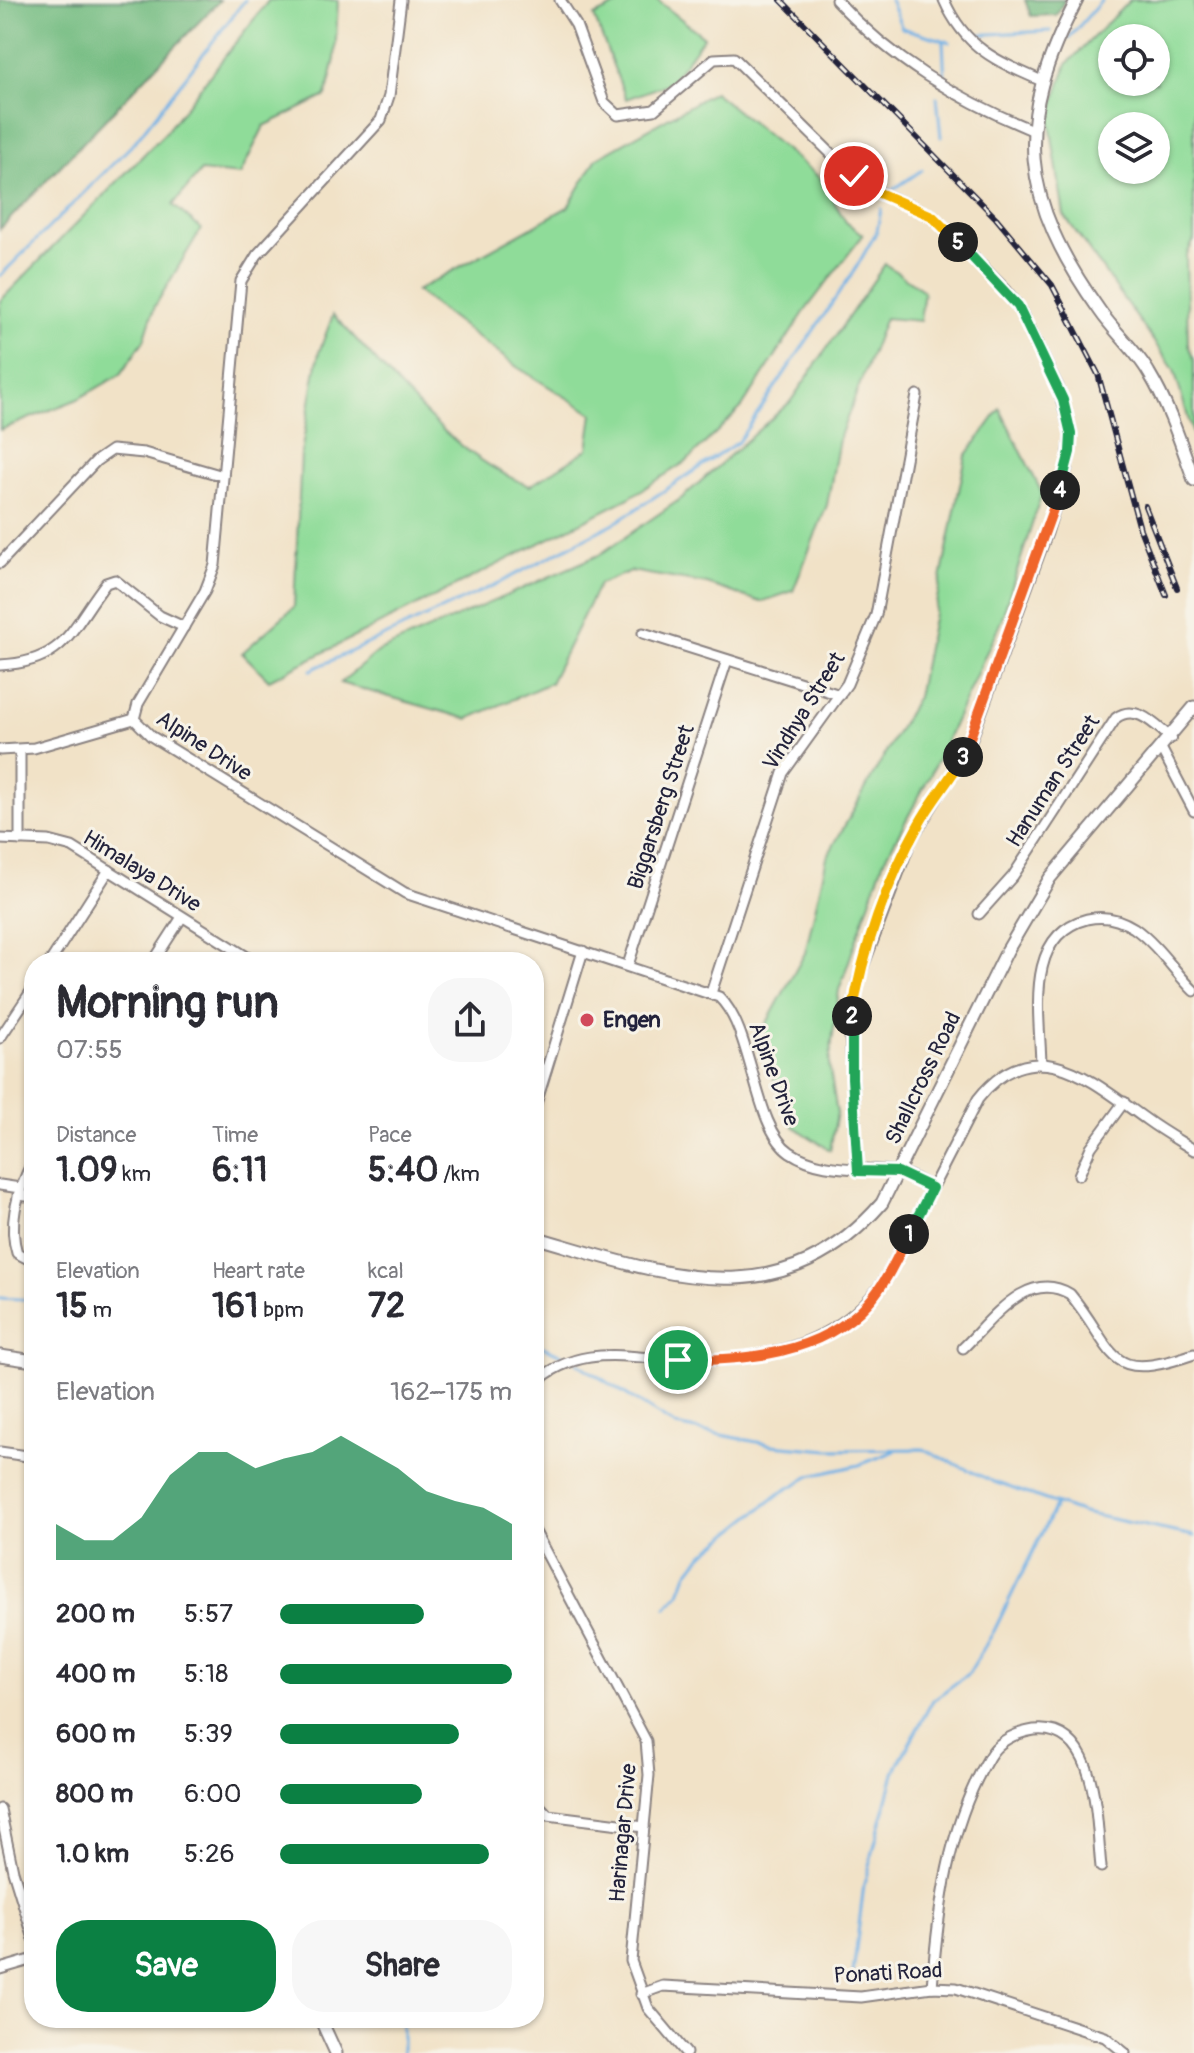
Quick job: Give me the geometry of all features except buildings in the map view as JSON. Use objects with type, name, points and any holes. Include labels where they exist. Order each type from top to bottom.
[{"type":"street","name":"Alpine Drive","points":[[401,0],[389,96],[381,120],[257,255],[241,281],[215,565],[205,591],[138,704],[134,719],[151,736],[405,893],[711,993],[727,1005],[772,1127],[783,1146],[806,1159],[858,1171],[898,1172],[932,1188]]},
{"type":"street","points":[[560,0],[572,16],[600,92],[611,112],[625,116],[654,110],[714,59],[734,58],[862,184],[932,216],[1018,306],[1068,416],[1070,452],[1061,489],[978,723],[959,764],[911,840],[858,980],[850,1035],[858,1171]]},
{"type":"street","points":[[836,0],[872,35],[929,80],[1032,130]]},
{"type":"street","points":[[944,0],[964,37],[978,48],[1042,81]]},
{"type":"street","points":[[1077,0],[1042,81],[1032,130],[1034,173],[1047,216],[1099,310],[1148,371],[1162,397],[1194,480]]},
{"type":"street","name":"Vindhya Street","points":[[711,993],[783,773],[853,673],[881,597],[917,395]]},
{"type":"street","points":[[0,563],[96,461],[112,450],[144,453],[223,476]]},
{"type":"street","points":[[0,665],[18,664],[61,646],[106,583],[115,580],[160,616],[184,627]]},
{"type":"street","points":[[643,633],[840,695]]},
{"type":"street","name":"Biggarsberg Street","points":[[628,965],[727,660]]},
{"type":"street","name":"Shallcross Road","points":[[544,1240],[687,1278],[749,1277],[805,1261],[855,1232],[882,1203],[1029,911],[1080,839],[1171,738],[1194,707]]},
{"type":"street","name":"Hanuman Street","points":[[979,914],[1013,876],[1116,718],[1123,713],[1136,713],[1171,738]]},
{"type":"street","points":[[0,750],[20,751],[134,719]]},
{"type":"street","points":[[1161,748],[1194,811]]},
{"type":"street","points":[[20,751],[20,840]]},
{"type":"street","name":"Himalaya Drive","points":[[0,839],[60,843],[109,870],[239,952]]},
{"type":"street","points":[[56,952],[109,870]]},
{"type":"street","points":[[159,952],[182,917]]},
{"type":"street","points":[[1041,1064],[1041,969],[1048,948],[1074,924],[1104,917],[1132,927],[1194,991]]},
{"type":"street","points":[[544,1077],[583,951]]},
{"type":"street","points":[[0,1038],[24,1002]]},
{"type":"street","points":[[544,1376],[556,1367],[586,1356],[610,1354],[696,1360],[752,1358],[773,1354],[833,1330],[858,1312],[878,1290],[986,1089],[1008,1073],[1041,1064],[1081,1072],[1194,1150]]},
{"type":"street","points":[[1079,1175],[1091,1147],[1124,1102]]},
{"type":"street","points":[[24,1181],[19,1192],[14,1245],[24,1259]]},
{"type":"street","points":[[0,1185],[24,1194]]},
{"type":"street","points":[[963,1348],[1013,1300],[1032,1288],[1042,1287],[1070,1294],[1103,1346],[1127,1365],[1156,1366],[1194,1354]]},
{"type":"street","points":[[0,1356],[24,1360]]},
{"type":"street","points":[[0,1452],[24,1456]]},
{"type":"street","name":"Harinagar Drive","points":[[544,1549],[646,1741],[650,1760],[631,1941],[634,1977],[655,2019],[686,2053]]},
{"type":"street","points":[[932,1987],[943,1889],[961,1820],[982,1770],[999,1743],[1022,1732],[1039,1730],[1055,1733],[1078,1749],[1092,1785],[1101,1867]]},
{"type":"street","points":[[0,1809],[24,1907]]},
{"type":"street","points":[[544,1811],[548,1815],[644,1827]]},
{"type":"street","points":[[0,1875],[13,1871]]},
{"type":"street","points":[[0,1969],[24,1962]]},
{"type":"street","name":"Ponati Road","points":[[641,1994],[663,1986],[861,1997],[932,1987],[971,1991],[1088,2030],[1114,2042],[1125,2053]]},
{"type":"street","points":[[325,2028],[336,2053]]},
{"type":"green space","points":[[0,0],[220,0],[0,229]]},
{"type":"green space","points":[[269,0],[338,0],[335,59],[326,96],[264,126],[240,175],[201,171],[173,205],[201,229],[155,306],[144,340],[121,374],[78,399],[0,430],[0,301],[164,134]]},
{"type":"green space","points":[[628,0],[657,0],[704,37],[670,83],[626,99],[594,16]]},
{"type":"green space","points":[[1025,0],[1065,0],[1056,15],[1031,16]]},
{"type":"green space","points":[[1130,0],[1194,0],[1194,240],[1186,256],[1188,345],[1194,360],[1194,438],[1174,370],[1064,215],[1049,117],[1067,64],[1098,33],[1098,96],[1170,96],[1170,24],[1106,24]]},
{"type":"green space","points":[[714,92],[820,178],[846,222],[863,235],[805,311],[742,407],[687,461],[629,498],[269,680],[242,653],[294,607],[301,453],[319,352],[333,315],[447,434],[500,472],[530,486],[588,449],[593,414],[517,367],[416,291],[568,207],[597,158]]},
{"type":"green space","points":[[885,264],[924,291],[920,321],[885,318],[839,439],[827,505],[793,591],[761,602],[707,584],[631,571],[599,584],[550,683],[468,719],[340,683],[379,651],[599,555],[682,498],[790,402]]},
{"type":"green space","points":[[1000,409],[1042,493],[1001,621],[930,776],[883,863],[839,990],[829,1064],[837,1113],[830,1150],[793,1126],[771,1072],[763,1030],[805,953],[827,857],[917,697],[966,456]]},
{"type":"waterway","points":[[0,276],[134,143],[245,0]]},
{"type":"waterway","points":[[890,0],[902,28],[950,42]]},
{"type":"waterway","points":[[1069,38],[1102,0]]},
{"type":"waterway","points":[[969,35],[1051,31]]},
{"type":"waterway","points":[[943,40],[945,83]]},
{"type":"waterway","points":[[937,97],[941,137]]},
{"type":"waterway","points":[[891,191],[922,170]]},
{"type":"waterway","points":[[311,670],[501,582],[618,521],[738,442],[856,268],[877,231],[881,209]]},
{"type":"waterway","points":[[0,1298],[24,1299]]},
{"type":"waterway","points":[[544,1347],[571,1359]]},
{"type":"waterway","points":[[577,1363],[676,1426],[772,1445],[829,1450],[923,1449],[994,1482],[1083,1513],[1194,1536]]},
{"type":"waterway","points":[[666,1608],[680,1593],[687,1574],[701,1556],[779,1494],[810,1476],[859,1465],[895,1451]]},
{"type":"waterway","points":[[852,1982],[864,1884],[895,1770],[933,1700],[969,1673],[994,1631],[1056,1504]]},
{"type":"waterway","points":[[402,2028],[402,2053]]},
{"type":"railway","points":[[781,0],[996,218],[1052,285],[1098,374],[1140,529],[1166,595]]},
{"type":"railway","points":[[1145,506],[1177,588]]},
{"type":"place","name":"Engen","points":[[587,1020]]},
{"type":"route","points":[[678,1360],[737,1359],[773,1354],[846,1322],[869,1302],[887,1276],[932,1188],[898,1172],[858,1171],[850,1035],[858,980],[875,926],[920,821],[969,746],[1047,533],[1070,452],[1071,434],[1063,400],[1031,330],[1006,290],[932,216],[870,189],[854,176]]}]
